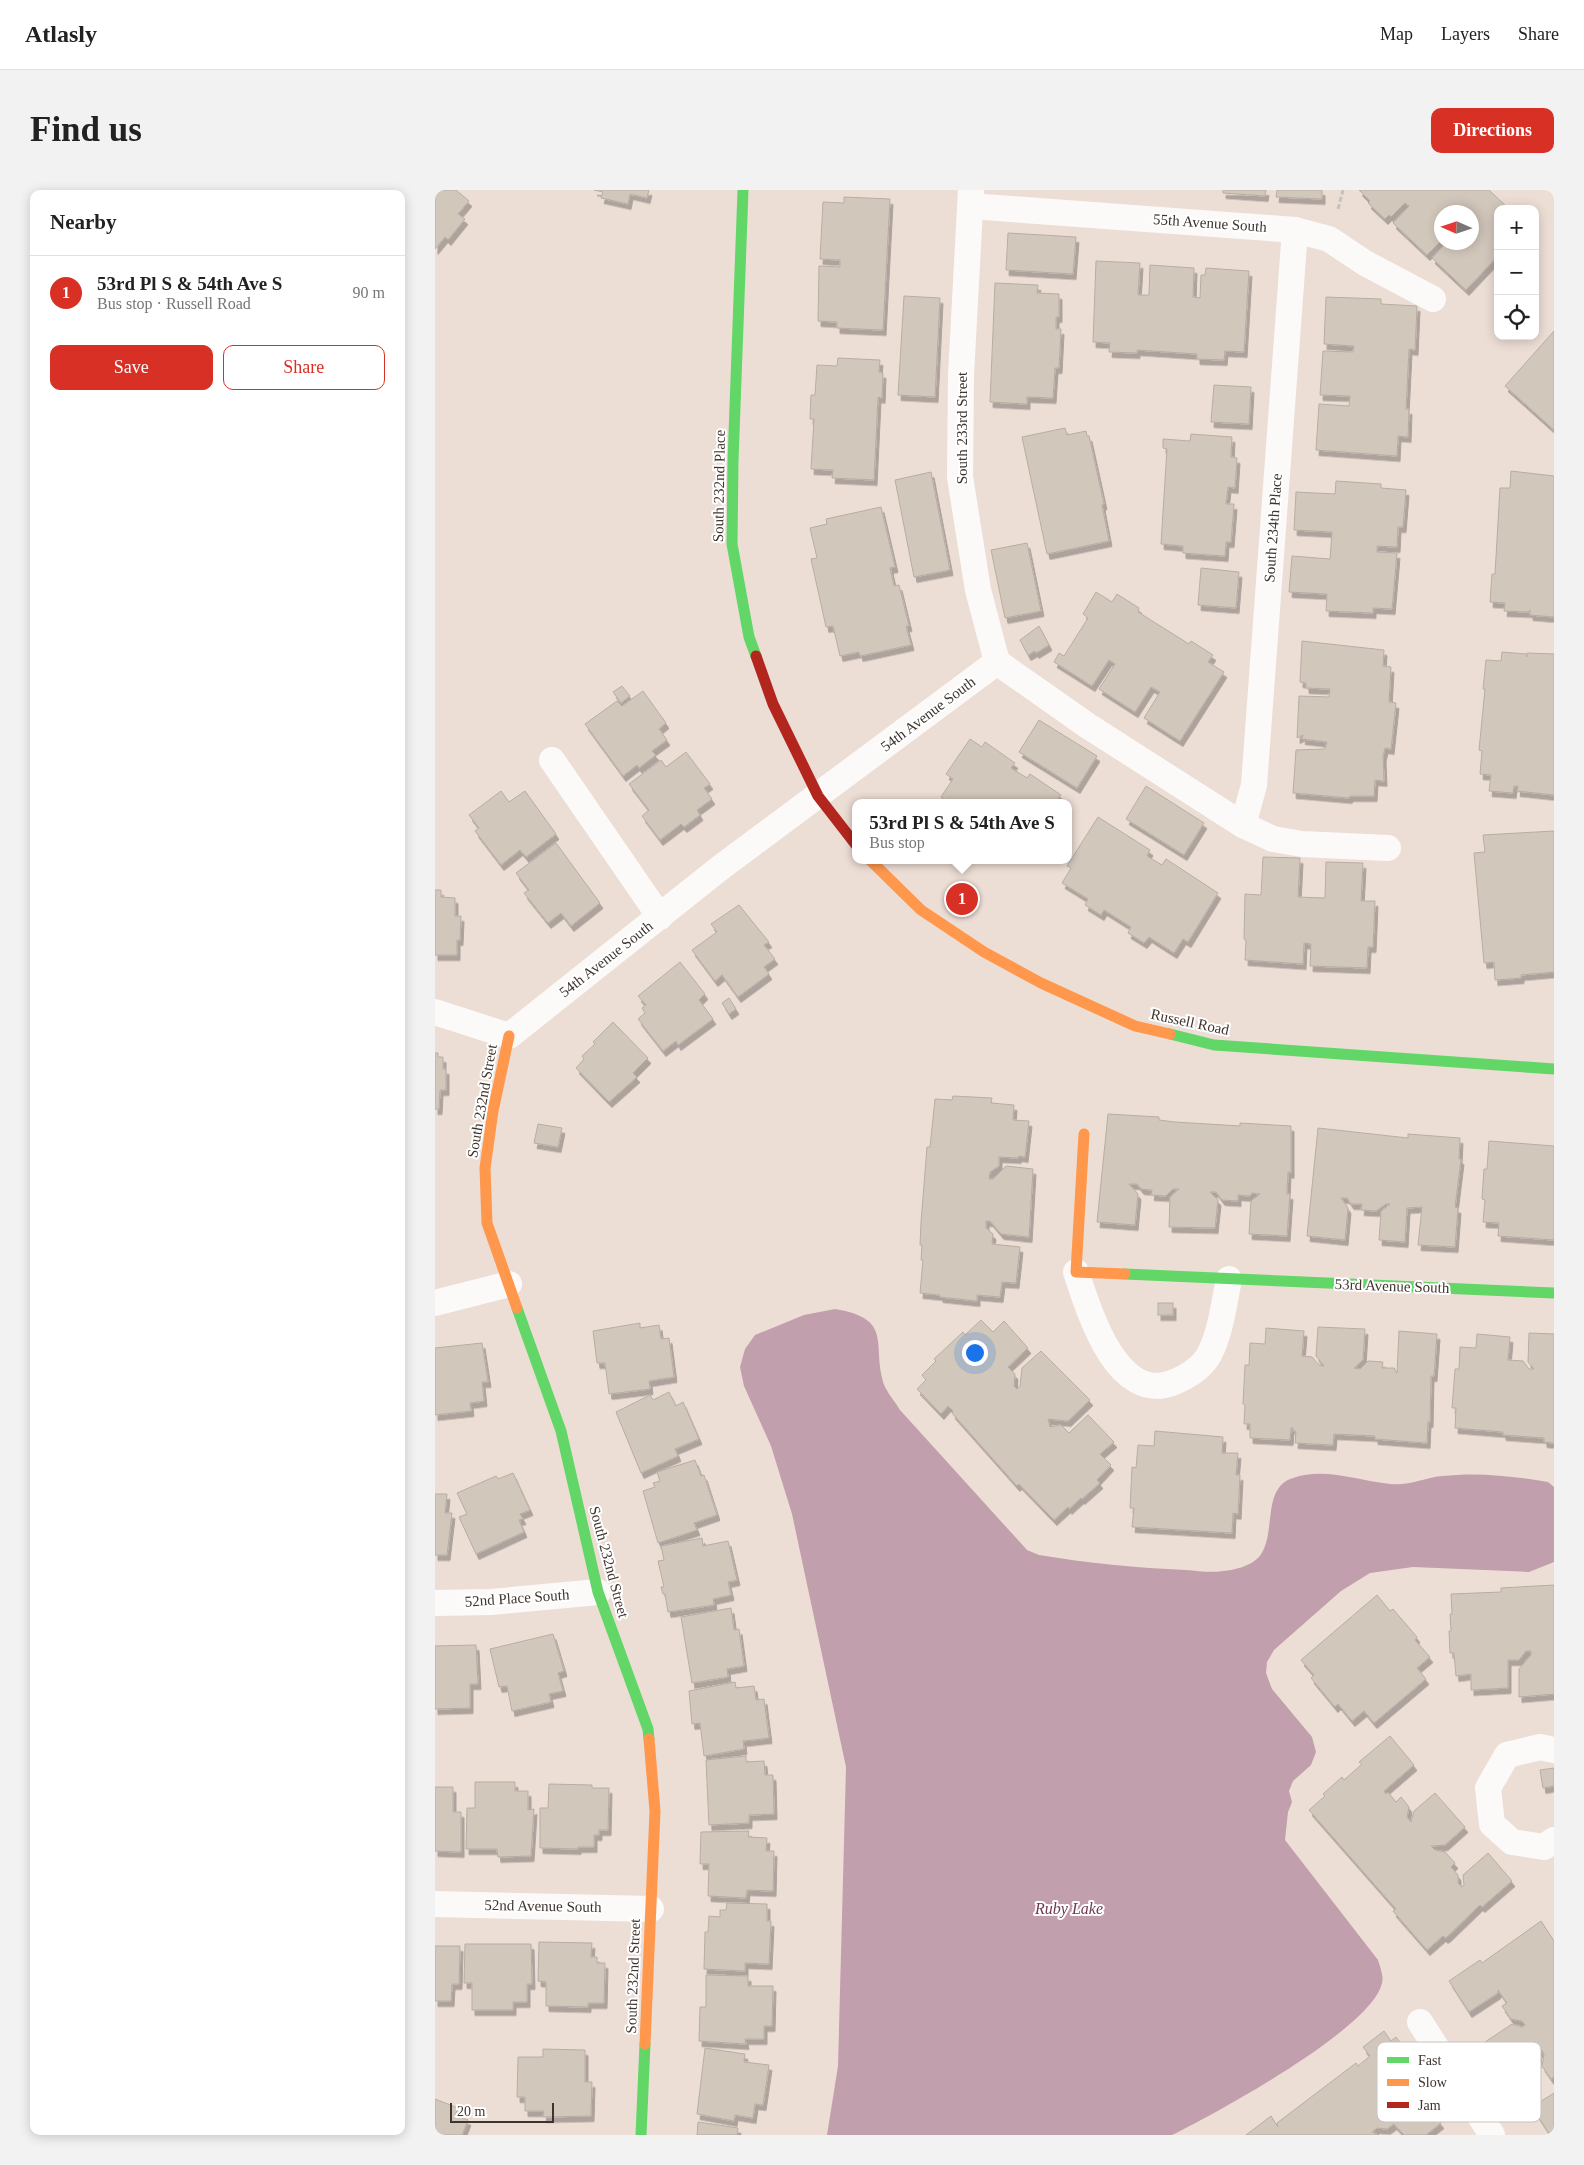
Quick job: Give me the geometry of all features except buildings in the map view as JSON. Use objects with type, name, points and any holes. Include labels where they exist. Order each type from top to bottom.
[{"type":"street","name":"South 232nd Place","points":[[743,190],[733,452],[732,544],[749,637],[773,704],[818,796]]},
{"type":"street","name":"55th Avenue South","points":[[970,198],[1295,230],[1329,239],[1365,263],[1433,299]]},
{"type":"street","name":"South 233rd Street","points":[[970,198],[961,375],[960,477],[978,590],[997,662]]},
{"type":"street","name":"South 234th Place","points":[[1243,825],[1254,785],[1295,230]]},
{"type":"street","name":"54th Avenue South","points":[[509,1036],[720,868],[997,662]]},
{"type":"street","points":[[997,662],[1074,716],[1243,825],[1273,838],[1302,844],[1388,848]]},
{"type":"street","points":[[552,760],[660,917]]},
{"type":"street","points":[[818,796],[852,840]]},
{"type":"street","name":"Russell Road","points":[[874,864],[921,910],[984,952],[1041,983],[1135,1026],[1214,1045],[1554,1069]]},
{"type":"street","points":[[435,1012],[509,1036]]},
{"type":"street","name":"South 232nd Street","points":[[509,1036],[493,1111],[485,1168],[487,1223],[561,1431],[598,1592],[648,1729],[655,1811],[641,2135]]},
{"type":"street","points":[[1084,1134],[1076,1272],[1093,1323],[1110,1354],[1129,1375],[1144,1385],[1164,1386],[1180,1380],[1204,1362],[1211,1352],[1217,1334],[1229,1279]]},
{"type":"street","name":"53rd Avenue South","points":[[1076,1272],[1554,1293]]},
{"type":"street","points":[[435,1302],[509,1284]]},
{"type":"street","name":"52nd Place South","points":[[435,1603],[491,1602],[598,1592]]},
{"type":"street","points":[[1554,1750],[1541,1747],[1507,1754],[1488,1788],[1492,1824],[1512,1842],[1544,1847],[1554,1840]]},
{"type":"street","name":"52nd Avenue South","points":[[435,1904],[651,1909]]},
{"type":"street","points":[[1420,2022],[1433,2042]]},
{"type":"street","points":[[1484,2122],[1492,2135]]},
{"type":"water","name":"Ruby Lake","points":[[835,1309],[854,1314],[866,1320],[874,1327],[885,1387],[900,1410],[1027,1550],[1039,1555],[1112,1565],[1204,1572],[1242,1567],[1255,1561],[1264,1549],[1276,1492],[1283,1483],[1305,1475],[1329,1474],[1390,1484],[1410,1483],[1429,1478],[1455,1475],[1508,1476],[1548,1482],[1554,1487],[1554,1562],[1529,1572],[1413,1567],[1370,1573],[1341,1591],[1274,1650],[1267,1662],[1266,1673],[1272,1689],[1312,1737],[1316,1752],[1311,1765],[1293,1781],[1289,1791],[1292,1802],[1288,1812],[1285,1840],[1378,1960],[1382,1974],[1382,1983],[1372,2002],[1351,2023],[1323,2046],[1255,2089],[1172,2135],[827,2135],[838,2066],[846,1767],[792,1514],[771,1446],[744,1386],[740,1367],[745,1349],[755,1335],[804,1315]]},
{"type":"traffic: fast","points":[[743,190],[733,461],[732,544],[749,637],[756,656]]},
{"type":"traffic: fast","points":[[1170,1034],[1214,1045],[1554,1069]]},
{"type":"traffic: fast","points":[[1125,1274],[1554,1293]]},
{"type":"traffic: fast","points":[[517,1308],[561,1431],[598,1592],[648,1729],[649,1739]]},
{"type":"traffic: fast","points":[[641,2135],[645,2044]]},
{"type":"traffic: slow","points":[[874,864],[921,910],[984,952],[1041,983],[1135,1026],[1170,1034]]},
{"type":"traffic: slow","points":[[509,1036],[493,1111],[485,1168],[487,1223],[517,1308]]},
{"type":"traffic: slow","points":[[1084,1134],[1076,1272],[1125,1274]]},
{"type":"traffic: slow","points":[[645,2044],[655,1811],[649,1739]]},
{"type":"traffic: jam","points":[[756,656],[773,704],[818,796],[852,840]]},
{"type":"place","name":"53rd Pl S & 54th Ave S","points":[[962,899]]}]
